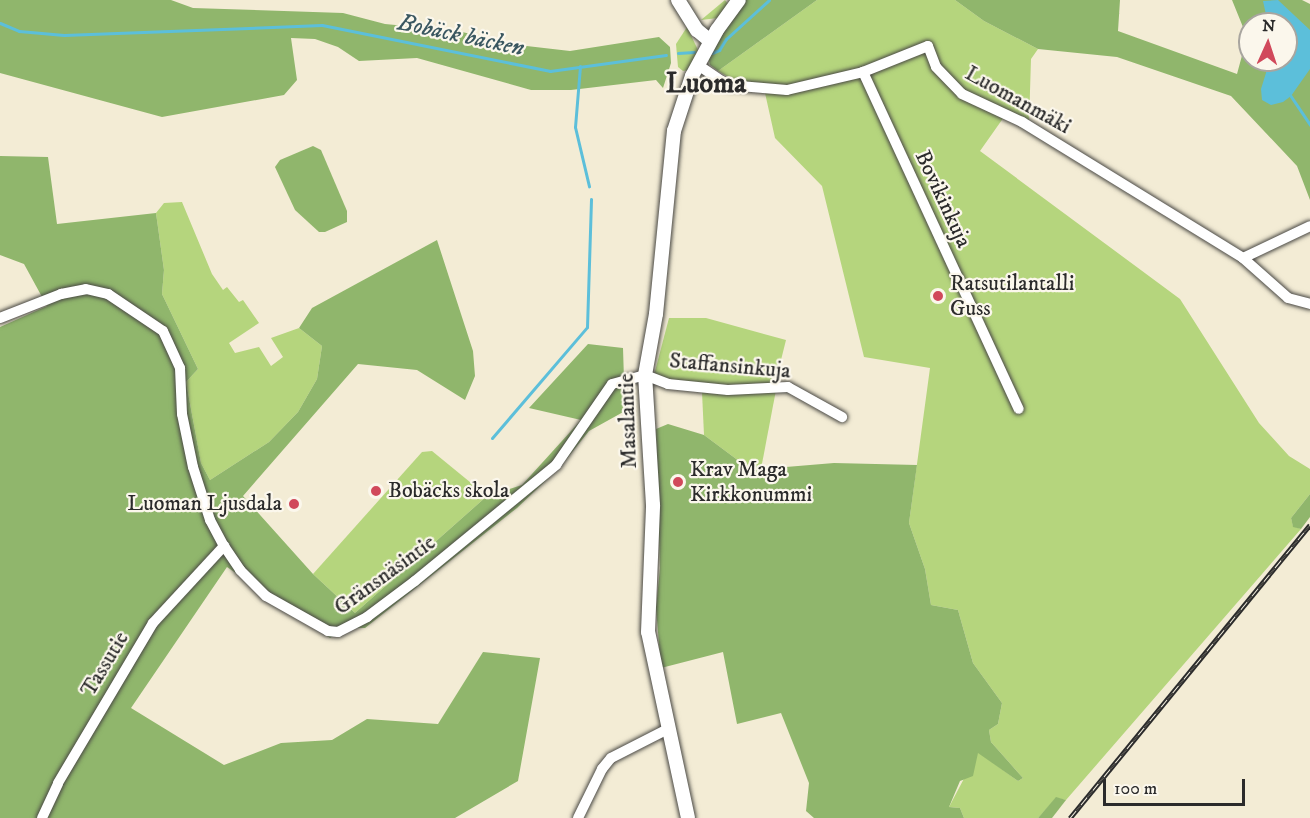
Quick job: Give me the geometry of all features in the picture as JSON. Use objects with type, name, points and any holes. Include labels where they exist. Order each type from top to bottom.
[{"type":"street","points":[[678,0],[697,30],[710,41]]},
{"type":"street","name":"Masalantie","points":[[688,818],[648,632],[653,506],[645,375],[674,131],[698,65],[710,41],[739,0]]},
{"type":"street","name":"Luomanmäki","points":[[698,65],[728,85],[761,90],[787,90],[863,72],[928,45],[936,67],[962,94],[1022,122],[1243,258],[1288,298],[1310,304]]},
{"type":"street","name":"Bovikinkuja","points":[[863,72],[1019,409]]},
{"type":"street","points":[[1243,258],[1310,226]]},
{"type":"street","name":"Gränsnäsintie","points":[[0,318],[61,294],[86,289],[108,294],[163,331],[180,368],[182,414],[193,467],[224,546],[240,570],[266,596],[328,631],[338,632],[367,617],[424,574],[556,465],[612,384],[645,375]]},
{"type":"street","name":"Staffansinkuja","points":[[645,375],[668,384],[716,389],[788,387],[842,417]]},
{"type":"street","name":"Tassutie","points":[[42,818],[153,623],[224,546]]},
{"type":"street","points":[[578,818],[602,769],[611,758],[670,728]]},
{"type":"green space","points":[[0,0],[171,0],[193,8],[343,13],[385,24],[458,31],[518,45],[570,51],[659,37],[670,47],[671,63],[663,88],[656,80],[571,90],[531,90],[417,58],[359,61],[338,47],[315,39],[291,38],[297,80],[284,95],[162,117],[0,73]]},
{"type":"green space","points":[[725,0],[728,4],[718,18],[701,20]]},
{"type":"green space","points":[[745,0],[817,0],[718,71],[710,65],[708,56]]},
{"type":"green space","points":[[817,0],[955,0],[984,21],[1038,49],[1031,59],[1029,124],[1004,117],[980,151],[1180,299],[1259,423],[1289,456],[1310,469],[1310,494],[1291,518],[1293,526],[1301,529],[1066,800],[1056,798],[1038,818],[964,818],[960,808],[949,807],[978,752],[1018,781],[1023,778],[991,742],[989,730],[998,724],[1002,703],[973,663],[958,610],[931,605],[925,569],[909,523],[930,368],[864,357],[822,186],[775,138],[763,84],[733,80],[718,71]]},
{"type":"green space","points":[[955,0],[1120,0],[1118,31],[1237,74],[1238,70],[1298,72],[1298,12],[1238,12],[1238,15],[1232,0],[1302,0],[1310,4],[1310,200],[1297,166],[1231,96],[1117,57],[1038,49],[984,21]]},
{"type":"green space","points":[[687,27],[698,50],[689,70],[683,71],[678,67],[676,44]]},
{"type":"green space","points":[[313,146],[321,150],[347,211],[347,222],[325,232],[319,232],[295,210],[275,167],[280,160]]},
{"type":"green space","points":[[0,156],[48,157],[57,224],[156,213],[164,270],[162,294],[198,369],[186,382],[201,463],[210,480],[269,442],[298,412],[317,379],[322,346],[299,328],[312,308],[437,240],[473,351],[475,376],[465,400],[417,370],[358,364],[243,496],[313,574],[355,613],[487,496],[522,485],[581,420],[529,408],[588,344],[623,348],[625,411],[589,431],[560,467],[517,508],[365,628],[348,628],[330,638],[227,567],[131,708],[224,765],[281,743],[332,740],[367,719],[438,724],[483,652],[540,658],[518,781],[455,818],[0,818],[0,327],[47,306],[24,264],[0,255]]},
{"type":"green space","points":[[182,202],[212,274],[223,290],[227,287],[239,302],[243,300],[259,323],[229,343],[235,353],[259,347],[271,366],[283,357],[271,338],[299,328],[322,346],[317,379],[298,412],[269,442],[210,480],[201,463],[186,382],[198,369],[162,294],[164,270],[156,213],[164,203]]},
{"type":"green space","points":[[669,318],[706,318],[786,340],[777,376],[771,383],[725,385],[668,380],[654,375]]},
{"type":"green space","points":[[776,390],[761,469],[751,470],[704,435],[702,392]]},
{"type":"green space","points":[[668,424],[704,435],[751,470],[834,463],[917,465],[909,523],[925,569],[931,605],[958,610],[973,663],[1002,703],[998,724],[989,730],[991,742],[1023,778],[1018,781],[978,753],[973,776],[960,781],[949,807],[960,808],[964,818],[814,818],[806,811],[809,783],[781,713],[737,724],[723,652],[661,668],[656,608],[660,568],[656,429]]},
{"type":"green space","points":[[432,451],[487,496],[355,613],[313,574],[422,452]]},
{"type":"green space","points":[[1310,494],[1310,517],[1301,529],[1293,527],[1291,518]]},
{"type":"green space","points":[[1056,797],[1066,800],[1052,818],[1038,818]]},
{"type":"water","points":[[1278,0],[1291,12],[1265,12],[1263,1]]},
{"type":"water","points":[[1298,19],[1310,30],[1310,69],[1291,96],[1283,102],[1271,105],[1262,100],[1261,89],[1266,72],[1298,72]]},
{"type":"waterway","points":[[712,53],[719,50],[726,39],[769,0]]},
{"type":"waterway","name":"Bobäck bäcken","points":[[0,23],[19,31],[64,35],[322,25],[550,71],[666,55]]},
{"type":"waterway","name":"Bobäck bäcken","points":[[678,53],[694,52]]},
{"type":"waterway","points":[[580,66],[575,127],[589,186]]},
{"type":"waterway","points":[[1290,95],[1310,125]]},
{"type":"waterway","points":[[492,438],[587,327],[591,199]]},
{"type":"railway","points":[[1070,818],[1310,525]]},
{"type":"place","name":"Ratsutilantalli Guss","points":[[938,296]]},
{"type":"place","name":"Krav Maga Kirkkonummi","points":[[678,482]]},
{"type":"place","name":"Bobäcks skola","points":[[376,491]]},
{"type":"place","name":"Luoman Ljusdala","points":[[294,504]]},
{"type":"district","name":"Luoma","points":[[706,84]]}]
